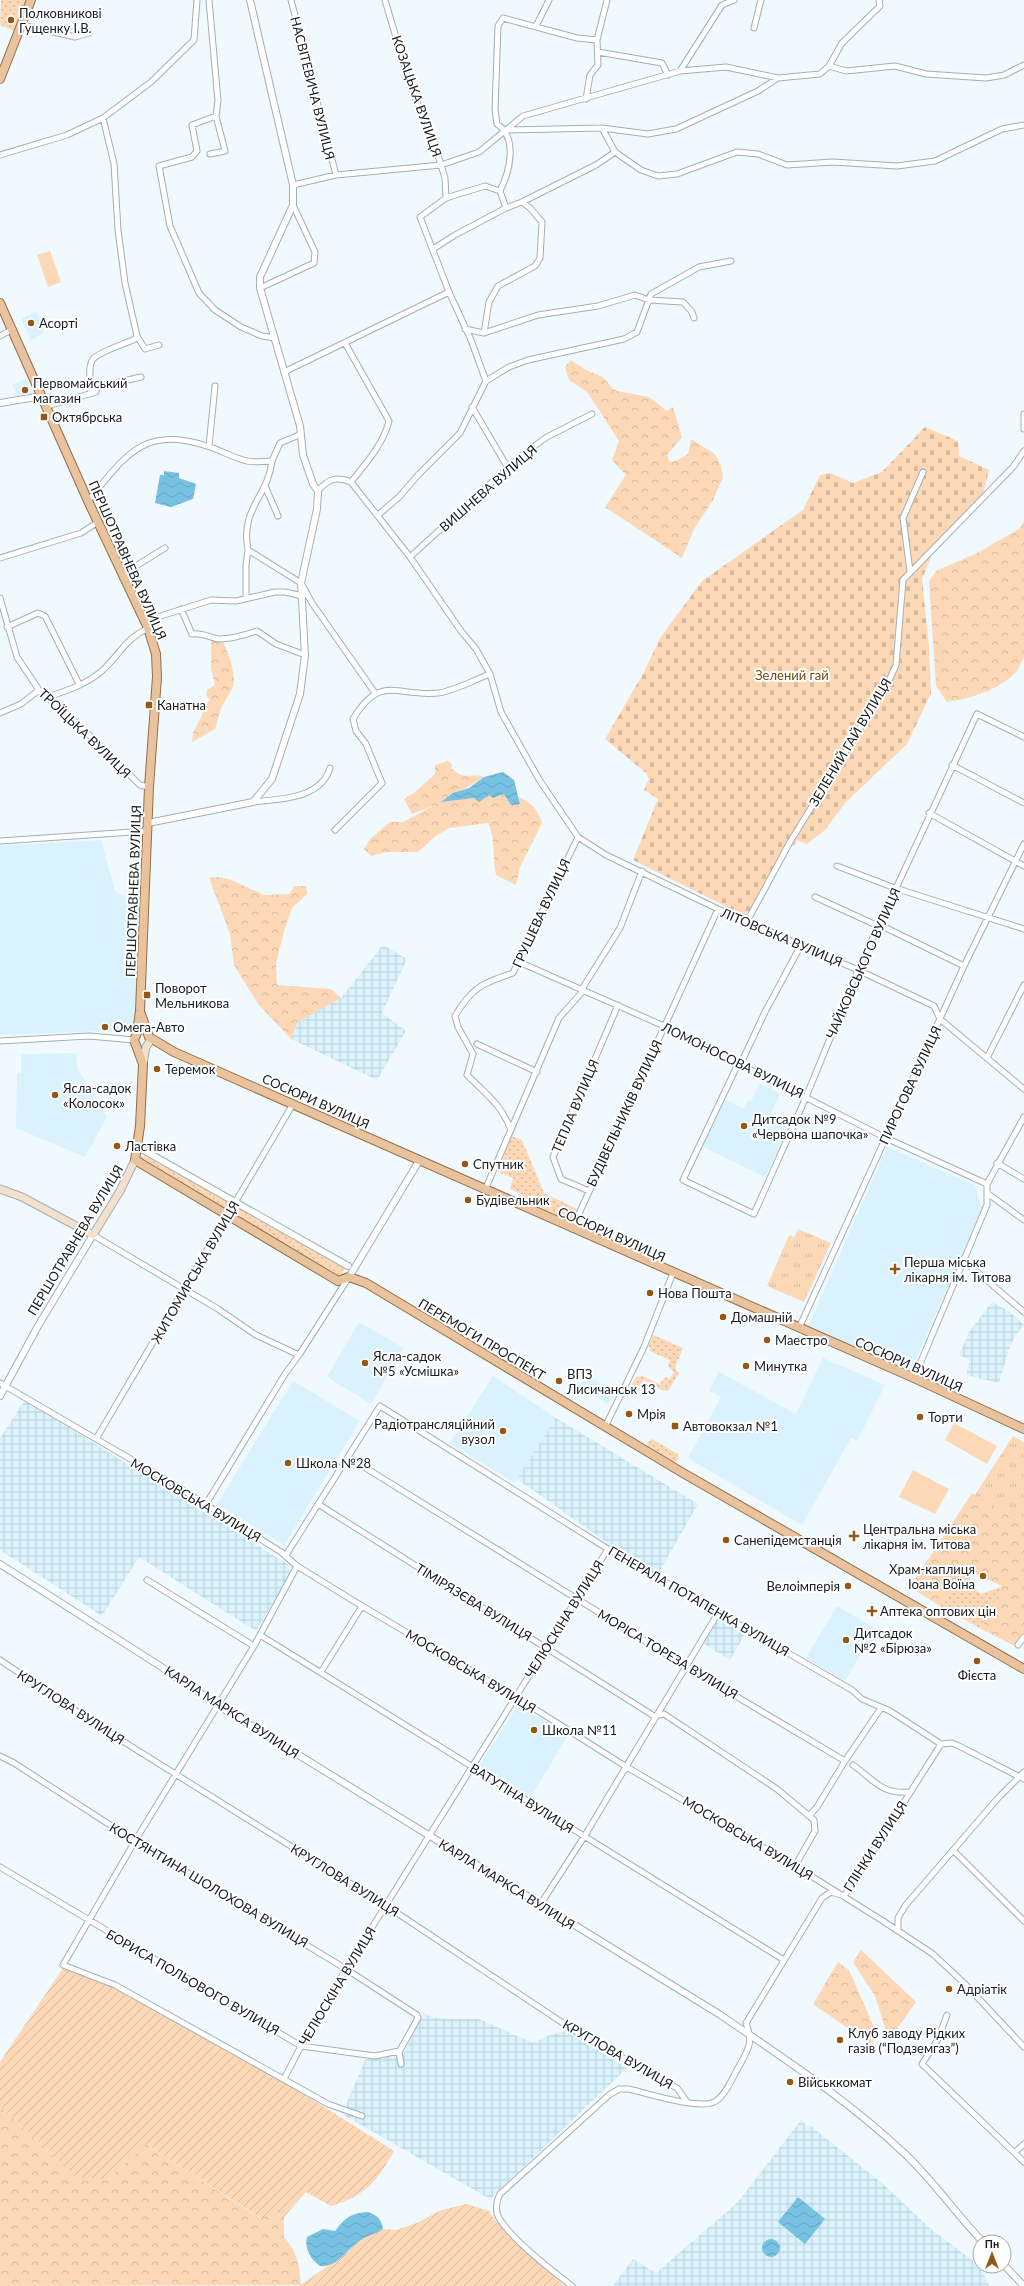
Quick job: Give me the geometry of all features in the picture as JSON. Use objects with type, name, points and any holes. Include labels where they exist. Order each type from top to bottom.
[{"type":"main road","points":[[1,76],[31,0]]},
{"type":"main road","name":"ПЕРШОТРАВНЕВА ВУЛИЦЯ","points":[[0,302],[88,501],[146,625],[156,654],[157,678],[149,787],[140,1011],[135,1039],[143,1064]]},
{"type":"main road","name":"ПЕРШОТРАВНЕВА ВУЛИЦЯ","points":[[140,1011],[148,1036]]},
{"type":"main road","points":[[143,1032],[148,1036],[149,1043],[146,1047],[139,1048],[135,1039],[143,1032]]},
{"type":"main road","name":"СОСЮРИ ВУЛИЦЯ","points":[[148,1036],[174,1052],[572,1229],[914,1378],[1024,1429]]},
{"type":"main road","name":"ПЕРШОТРАВНЕВА ВУЛИЦЯ","points":[[93,1235],[120,1192],[135,1160],[138,1147],[143,1064],[146,1047]]},
{"type":"main road","name":"ПЕРЕМОГИ ПРОСПЕКТ","points":[[135,1160],[338,1281],[349,1277],[366,1283],[786,1534],[1024,1669]]},
{"type":"main road","points":[[0,1189],[22,1197],[93,1235]]},
{"type":"street","points":[[0,155],[67,136],[103,118],[150,82],[194,40],[197,0]]},
{"type":"street","points":[[209,0],[218,101],[216,116],[224,151],[210,154]]},
{"type":"street","points":[[250,0],[293,185],[293,205],[260,278],[260,288],[300,426],[299,435],[303,455],[313,484],[318,491]]},
{"type":"street","name":"НАСВІТЕВИЧА ВУЛИЦЯ","points":[[291,0],[336,175]]},
{"type":"street","name":"КОЗАЦЬКА ВУЛИЦЯ","points":[[293,185],[336,175],[440,165],[433,140],[412,88],[386,0]]},
{"type":"street","points":[[536,26],[549,0]]},
{"type":"street","points":[[586,99],[590,75],[598,65],[597,40],[607,0]]},
{"type":"street","points":[[680,71],[723,3],[734,0]]},
{"type":"street","points":[[754,28],[761,0]]},
{"type":"street","points":[[446,198],[445,178],[440,165],[479,152],[523,116],[680,71],[726,67],[778,78],[820,74],[829,66],[842,43],[880,6],[880,0]]},
{"type":"street","points":[[597,40],[577,38],[503,18],[498,26],[495,110],[497,124],[506,130],[602,128],[648,134],[676,129],[758,91],[778,78]]},
{"type":"street","points":[[22,25],[75,37],[89,32]]},
{"type":"street","points":[[598,52],[662,63],[668,75]]},
{"type":"street","points":[[829,66],[846,71],[895,66],[926,74],[986,78],[1004,75],[1024,65]]},
{"type":"street","points":[[216,116],[192,125],[197,151],[192,157],[159,166],[170,226],[199,294],[215,310],[241,327],[262,336],[275,338]]},
{"type":"street","points":[[103,118],[114,164],[118,230],[125,283],[137,336],[145,348],[159,345]]},
{"type":"street","points":[[602,128],[615,152],[641,170],[658,176],[677,174],[737,152],[758,154],[787,165],[833,162],[897,166],[934,161],[1002,129],[1024,126]]},
{"type":"street","points":[[506,130],[509,138],[509,158],[506,179],[500,191],[506,208]]},
{"type":"street","points":[[433,249],[506,208],[522,202],[596,165],[615,152]]},
{"type":"street","points":[[486,382],[466,329],[448,292],[420,217],[446,198],[485,186],[500,191]]},
{"type":"street","points":[[484,333],[489,302],[498,286],[535,266],[540,258],[542,222],[530,208],[522,202]]},
{"type":"street","points":[[260,288],[314,262],[315,252],[293,205]]},
{"type":"street","points":[[378,515],[400,497],[419,474],[460,433],[486,382],[509,367],[528,360],[624,339],[637,332],[651,294],[699,267],[731,261]]},
{"type":"street","points":[[284,372],[448,292]]},
{"type":"street","points":[[466,329],[484,333],[538,315],[598,306],[635,295],[649,300],[683,302],[692,312],[694,318]]},
{"type":"street","points":[[0,336],[13,329]]},
{"type":"street","points":[[92,393],[90,366],[93,359],[135,339],[137,336]]},
{"type":"street","points":[[345,343],[389,421],[386,433],[374,453],[351,482]]},
{"type":"street","points":[[47,406],[96,392],[97,387],[141,377]]},
{"type":"street","points":[[209,446],[215,386]]},
{"type":"street","points":[[0,403],[42,396]]},
{"type":"street","points":[[472,407],[508,468]]},
{"type":"street","name":"ВИШНЕВА ВУЛИЦЯ","points":[[410,557],[508,468],[547,437],[592,414]]},
{"type":"street","points":[[1024,414],[1024,428]]},
{"type":"street","points":[[246,598],[246,565],[248,550],[246,539],[247,524],[255,501],[265,486],[272,461],[280,443],[299,435]]},
{"type":"street","points":[[88,501],[124,458],[136,448],[149,442],[173,438],[209,446],[247,461],[272,461]]},
{"type":"street","name":"ЗЕЛЕНИЙ ГАЙ ВУЛИЦЯ","points":[[743,919],[750,916],[790,842],[888,683],[896,665],[903,580],[1013,467],[1024,451]]},
{"type":"street","points":[[910,572],[903,518],[923,472]]},
{"type":"street","points":[[253,802],[272,779],[297,710],[305,655],[303,596],[301,583],[317,509],[318,491],[325,482],[334,478],[344,479],[351,482],[378,515],[410,557],[456,625],[476,649],[490,674],[501,712],[540,781],[578,837]]},
{"type":"street","points":[[265,486],[278,516]]},
{"type":"street","points":[[0,558],[82,533],[98,522]]},
{"type":"street","points":[[123,574],[165,548]]},
{"type":"street","points":[[248,550],[301,583],[312,603],[375,693]]},
{"type":"street","points":[[47,697],[65,692],[100,672],[132,637],[146,625],[181,609],[211,600],[236,601],[285,592],[303,596]]},
{"type":"street","name":"ТРОЇЦЬКА ВУЛИЦЯ","points":[[0,598],[7,627],[17,657],[38,690],[80,726],[140,785],[149,787]]},
{"type":"street","points":[[181,609],[192,634],[197,632],[219,639],[241,636],[257,631],[276,644],[305,655]]},
{"type":"street","points":[[7,627],[38,613],[46,616],[79,684]]},
{"type":"street","points":[[335,830],[382,783],[366,744],[356,730],[353,719],[361,706],[375,693],[394,689],[418,694],[440,693],[490,674]]},
{"type":"street","points":[[0,714],[20,704],[38,690]]},
{"type":"street","name":"ЧАЙКОВСЬКОГО ВУЛИЦЯ","points":[[738,1064],[683,1180],[754,1214],[806,1097],[878,924],[929,813],[977,714],[1024,737]]},
{"type":"street","points":[[952,765],[1024,803]]},
{"type":"street","points":[[0,841],[148,827],[253,802],[313,791],[323,784],[330,768]]},
{"type":"street","points":[[929,813],[1024,866]]},
{"type":"street","name":"ЛІТОВСЬКА ВУЛИЦЯ","points":[[578,837],[606,855],[642,871],[718,909],[858,970],[934,1006],[940,1019],[1024,1089]]},
{"type":"street","name":"ГРУШЕВА ВУЛИЦЯ","points":[[511,1130],[505,1116],[496,1102],[467,1075],[473,1054],[458,1027],[455,1016],[463,1002],[483,984],[513,973],[578,837]]},
{"type":"street","name":"ПИРОГОВА ВУЛИЦЯ","points":[[799,1328],[964,966],[1024,844]]},
{"type":"street","points":[[837,866],[895,888],[988,916],[1024,929]]},
{"type":"street","points":[[485,1190],[559,1018],[583,989],[620,928],[642,871]]},
{"type":"street","points":[[815,897],[876,925],[878,924],[964,966]]},
{"type":"street","name":"БУДІВЕЛЬНИКІВ ВУЛИЦЯ","points":[[572,1229],[588,1191],[718,909]]},
{"type":"street","points":[[738,1064],[742,1061],[765,1012],[801,945]]},
{"type":"street","name":"ЛОМОНОСОВА ВУЛИЦЯ","points":[[519,962],[664,1026],[886,1138],[987,1184]]},
{"type":"street","points":[[987,1058],[1024,985]]},
{"type":"street","name":"ТЕПЛА ВУЛИЦЯ","points":[[588,1191],[561,1179],[552,1157],[618,1005]]},
{"type":"street","points":[[0,1041],[89,1036],[135,1039]]},
{"type":"street","points":[[477,1044],[537,1072]]},
{"type":"street","name":"ЖИТОМИРСЬКА ВУЛИЦЯ","points":[[96,1439],[293,1104]]},
{"type":"street","points":[[914,1378],[987,1205],[987,1184],[997,1163],[1024,1117]]},
{"type":"street","points":[[138,1147],[348,1266],[359,1262]]},
{"type":"street","points":[[206,1504],[285,1374],[299,1355],[359,1262],[419,1160]]},
{"type":"street","points":[[997,1163],[1024,1180]]},
{"type":"street","points":[[988,1194],[1024,1220]]},
{"type":"street","points":[[93,1235],[218,1309],[256,1335],[299,1355]]},
{"type":"street","name":"ПЕРШОТРАВНЕВА ВУЛИЦЯ","points":[[0,1396],[3,1384],[93,1235]]},
{"type":"street","points":[[964,1261],[1024,1312]]},
{"type":"street","points":[[348,1266],[349,1277]]},
{"type":"street","points":[[605,1427],[644,1347],[673,1273]]},
{"type":"street","name":"МОСКОВСЬКА ВУЛИЦЯ","points":[[3,1384],[206,1504],[286,1555],[297,1566],[516,1697],[625,1766],[795,1866],[898,1931],[933,1954],[966,1985],[1024,2047]]},
{"type":"street","name":"ГЕНЕРАЛА ПОТАПЕНКА ВУЛИЦЯ","points":[[348,1457],[380,1406],[608,1549],[771,1642],[852,1690],[862,1699],[881,1708],[942,1744],[952,1743],[1022,1778]]},
{"type":"street","points":[[286,1555],[348,1457]]},
{"type":"street","name":"МОРІСА ТОРЕЗА ВУЛИЦЯ","points":[[348,1457],[687,1667],[845,1761]]},
{"type":"street","name":"ТІМІРЯЗЄВА ВУЛИЦЯ","points":[[318,1504],[654,1716],[664,1714],[777,1789],[809,1816]]},
{"type":"street","name":"ЧЕЛЮСКІНА ВУЛИЦЯ","points":[[284,2079],[301,2046],[385,1905],[473,1768],[608,1549]]},
{"type":"street","name":"КАРЛА МАРКСА ВУЛИЦЯ","points":[[0,1564],[144,1655],[219,1706],[719,2014],[776,2052],[886,2136],[927,2177],[976,2234]]},
{"type":"street","points":[[297,1566],[254,1646],[219,1706],[175,1774],[63,1965],[115,1985],[328,2104],[362,2116]]},
{"type":"street","points":[[147,1580],[254,1646]]},
{"type":"street","points":[[321,1672],[362,1606]]},
{"type":"street","points":[[540,1905],[584,1837],[625,1766],[687,1667],[718,1613]]},
{"type":"street","name":"ВАТУТІНА ВУЛИЦЯ","points":[[260,1635],[784,1960]]},
{"type":"street","points":[[1018,1646],[1024,1637]]},
{"type":"street","name":"КРУГЛОВА ВУЛИЦЯ","points":[[0,1660],[175,1774],[385,1905],[581,2035],[677,2088],[687,2102]]},
{"type":"street","points":[[795,1866],[815,1831],[814,1820],[809,1816],[817,1807],[845,1761],[881,1708]]},
{"type":"street","name":"ГЛІНКИ ВУЛИЦЯ","points":[[751,2036],[746,2023],[822,1898],[832,1892],[844,1896],[942,1744]]},
{"type":"street","name":"КОСТЯНТИНА ШОЛОХОВА ВУЛИЦЯ","points":[[0,1756],[14,1762],[135,1841],[346,1969],[418,2015],[418,2018],[399,2051]]},
{"type":"street","points":[[853,1765],[872,1778],[882,1789],[899,1794],[910,1792]]},
{"type":"street","points":[[898,1931],[898,1918],[904,1906],[998,1798],[1022,1778],[1024,1772]]},
{"type":"street","points":[[953,1850],[1024,1921]]},
{"type":"street","name":"БОРИСА ПОЛЬОВОГО ВУЛИЦЯ","points":[[0,1867],[301,2046],[375,2056],[399,2051]]},
{"type":"street","points":[[947,2015],[938,2040],[922,2064],[1024,2162]]},
{"type":"street","points":[[572,2286],[525,2246],[502,2222],[496,2210],[500,2194],[614,2091],[629,2089],[702,2104],[716,2101],[724,2092],[748,2051],[751,2036]]},
{"type":"street","points":[[399,2051],[398,2058],[401,2064]]},
{"type":"street","points":[[1015,2152],[1024,2144]]},
{"type":"street","points":[[1012,2273],[1024,2286]]},
{"type":"shaded area","points":[[37,312],[44,333],[31,340],[21,318]]},
{"type":"shaded area","points":[[27,378],[33,393],[18,396],[12,385]]},
{"type":"shaded area","points":[[101,840],[115,891],[141,905],[135,1030],[0,1035],[0,846]]},
{"type":"shaded area","points":[[383,945],[407,959],[382,1013],[406,1031],[377,1080],[291,1039],[298,1022],[341,998]]},
{"type":"shaded area","name":"Ясла-садок «Колосок»","points":[[76,1053],[78,1071],[107,1117],[85,1157],[16,1128],[17,1073],[21,1073],[21,1054]]},
{"type":"shaded area","name":"Дитсадок №9 «Червона шапочка»","points":[[760,1083],[780,1094],[767,1121],[788,1131],[765,1177],[702,1146],[724,1099],[743,1109],[748,1100],[751,1101]]},
{"type":"shaded area","name":"Перша міська лікарня ім. Титова","points":[[887,1147],[975,1185],[982,1210],[910,1372],[808,1327]]},
{"type":"shaded area","points":[[992,1302],[1010,1312],[1024,1325],[1015,1336],[1008,1352],[999,1383],[966,1375],[970,1360],[959,1355],[969,1332]]},
{"type":"shaded area","name":"Ясла-садок №5 «Усмішка»","points":[[359,1322],[404,1348],[371,1404],[327,1377]]},
{"type":"shaded area","points":[[823,1358],[885,1385],[857,1441],[851,1438],[802,1525],[688,1458],[721,1397],[709,1391],[719,1372],[796,1414]]},
{"type":"shaded area","points":[[586,1374],[615,1392],[608,1404],[579,1386]]},
{"type":"shaded area","name":"Радіотрансляційний вузол","points":[[493,1376],[556,1418],[515,1483],[450,1443]]},
{"type":"shaded area","name":"Школа №28","points":[[293,1381],[360,1421],[284,1545],[217,1504]]},
{"type":"shaded area","points":[[25,1400],[289,1565],[289,1576],[256,1631],[139,1557],[102,1616],[0,1550],[0,1438]]},
{"type":"shaded area","points":[[556,1418],[698,1504],[658,1574],[641,1564],[639,1565],[517,1479]]},
{"type":"shaded area","name":"Дитсадок №2 «Бірюза»","points":[[837,1606],[880,1631],[871,1649],[861,1653],[845,1681],[806,1658]]},
{"type":"shaded area","points":[[718,1619],[745,1634],[730,1660],[704,1644]]},
{"type":"shaded area","points":[[518,1705],[568,1735],[531,1797],[479,1766]]},
{"type":"shaded area","points":[[423,2013],[432,2017],[448,2019],[479,2019],[533,2043],[550,2035],[565,2031],[627,2068],[490,2199],[342,2114],[365,2060],[377,2057],[402,2057]]},
{"type":"shaded area","points":[[801,2120],[809,2128],[811,2126],[883,2184],[932,2230],[972,2260],[972,2274],[984,2274],[989,2286],[613,2286],[633,2259],[656,2273],[738,2202]]},
{"type":"green space","points":[[1,0],[27,0],[15,31],[0,25]]},
{"type":"green space","points":[[50,251],[61,282],[48,287],[37,255]]},
{"type":"green space","points":[[571,360],[586,370],[603,377],[612,388],[617,391],[649,397],[667,411],[673,407],[682,437],[667,455],[670,462],[678,460],[688,454],[691,439],[715,454],[721,466],[723,477],[713,500],[694,529],[682,558],[605,507],[626,475],[612,460],[619,441],[587,392],[569,380],[565,367]]},
{"type":"green space","name":"Зелений гай","points":[[925,427],[958,441],[959,456],[989,470],[983,494],[938,540],[922,579],[929,648],[931,693],[907,744],[846,802],[825,830],[807,844],[797,840],[794,846],[786,843],[752,909],[743,915],[633,860],[658,799],[644,790],[649,779],[646,773],[605,739],[643,674],[660,638],[702,581],[803,510],[820,475],[830,473],[853,483],[882,472]]},
{"type":"green space","points":[[1024,521],[1024,657],[1016,671],[1001,684],[983,693],[965,699],[947,702],[936,686],[929,581],[936,571],[977,553],[1019,529]]},
{"type":"green space","points":[[211,640],[223,641],[231,662],[234,678],[233,687],[221,708],[215,729],[192,742],[193,733],[210,699],[206,696],[207,690],[215,685],[211,669]]},
{"type":"green space","points":[[448,761],[452,764],[451,768],[461,775],[484,777],[442,802],[489,795],[493,798],[504,794],[520,804],[519,797],[523,799],[534,807],[538,814],[542,823],[520,867],[516,885],[496,875],[492,835],[488,823],[449,828],[437,835],[418,852],[387,852],[371,856],[364,849],[370,839],[390,822],[403,822],[435,805],[412,814],[404,799],[414,793],[435,774],[435,765]]},
{"type":"green space","points":[[218,877],[229,879],[264,895],[289,894],[295,886],[306,886],[307,894],[292,908],[284,931],[276,964],[277,985],[331,989],[341,998],[298,1022],[291,1039],[258,1004],[234,965],[230,934],[209,878]]},
{"type":"green space","points":[[511,1136],[522,1140],[544,1193],[577,1209],[571,1223],[522,1199],[523,1195],[510,1189],[513,1178],[498,1172]]},
{"type":"green space","points":[[145,1156],[226,1201],[229,1208],[226,1210],[140,1161],[141,1157]]},
{"type":"green space","points":[[242,1209],[340,1265],[344,1268],[343,1275],[337,1277],[235,1215],[236,1210]]},
{"type":"green space","points":[[798,1229],[831,1243],[804,1302],[767,1286],[789,1235],[794,1237]]},
{"type":"green space","points":[[653,1335],[683,1348],[675,1368],[679,1373],[668,1391],[662,1390],[644,1380],[637,1392],[630,1388],[636,1377],[643,1376],[659,1384],[666,1377],[670,1379],[674,1372],[668,1366],[670,1360],[650,1351],[649,1345]]},
{"type":"green space","points":[[954,1423],[997,1446],[987,1464],[945,1440]]},
{"type":"green space","points":[[1013,1436],[1024,1442],[1024,1523],[975,1495]]},
{"type":"green space","points":[[652,1439],[678,1454],[678,1460],[674,1462],[648,1446],[647,1443]]},
{"type":"green space","points":[[913,1470],[949,1489],[935,1514],[899,1497]]},
{"type":"green space","points":[[972,1493],[1024,1523],[1024,1633],[1015,1646],[981,1629],[1002,1586],[968,1570],[940,1606],[910,1587]]},
{"type":"green space","points":[[968,1570],[972,1588],[981,1594],[1003,1586],[981,1629],[940,1606]]},
{"type":"green space","points":[[861,1950],[916,2002],[889,2040],[875,1996],[853,1962]]},
{"type":"green space","points":[[838,1962],[849,1970],[877,2034],[870,2044],[813,2004]]},
{"type":"green space","points":[[63,1968],[114,1987],[169,2017],[283,2081],[394,2151],[376,2179],[362,2192],[353,2197],[331,2206],[306,2192],[284,2217],[272,2210],[262,2219],[146,2144],[107,2180],[76,2177],[0,2106],[0,2062]]},
{"type":"green space","points":[[0,2106],[76,2177],[107,2180],[146,2144],[261,2219],[272,2210],[284,2217],[284,2237],[292,2248],[297,2259],[301,2285],[0,2286]]},
{"type":"green space","points":[[467,2204],[489,2211],[496,2221],[564,2286],[299,2286],[348,2252],[359,2240],[383,2229],[396,2230],[419,2222],[441,2210]]},
{"type":"water","points":[[164,471],[179,473],[179,478],[196,484],[193,499],[171,507],[155,503],[160,475],[164,475]]},
{"type":"water","points":[[503,772],[514,780],[520,804],[511,805],[504,794],[493,798],[489,795],[479,802],[474,798],[441,802],[453,793],[469,788],[484,777]]},
{"type":"water","points":[[798,2197],[825,2219],[805,2244],[778,2222]]},
{"type":"water","points":[[368,2212],[378,2218],[382,2223],[383,2229],[356,2243],[332,2264],[320,2266],[314,2260],[307,2249],[307,2237],[323,2229],[335,2231],[349,2217]]},
{"type":"water","points":[[771,2239],[777,2242],[780,2248],[777,2254],[771,2257],[765,2254],[762,2248],[765,2242]]},
{"type":"place","name":"Полковникові Гущенку І.В.","points":[[11,20]]},
{"type":"place","name":"Асорті","points":[[31,323]]},
{"type":"place","name":"Первомайський магазин","points":[[25,390]]},
{"type":"place","name":"Октябрська","points":[[44,417]]},
{"type":"place","name":"Канатна","points":[[149,705]]},
{"type":"place","name":"Поворот Мельникова","points":[[147,995]]},
{"type":"place","name":"Омега-Авто","points":[[105,1027]]},
{"type":"place","name":"Теремок","points":[[157,1069]]},
{"type":"place","name":"Ясла-садок «Колосок»","points":[[55,1095]]},
{"type":"place","name":"Дитсадок №9 «Червона шапочка»","points":[[744,1126]]},
{"type":"place","name":"Ластівка","points":[[117,1146]]},
{"type":"place","name":"Спутник","points":[[465,1164]]},
{"type":"place","name":"Будівельник","points":[[468,1200]]},
{"type":"place","name":"Перша міська лікарня ім. Титова","points":[[895,1269]]},
{"type":"place","name":"Нова Пошта","points":[[650,1293]]},
{"type":"place","name":"Домашній","points":[[723,1317]]},
{"type":"place","name":"Маестро","points":[[767,1340]]},
{"type":"place","name":"Ясла-садок №5 «Усмішка»","points":[[365,1363]]},
{"type":"place","name":"Минутка","points":[[746,1366]]},
{"type":"place","name":"ВПЗ Лисичанськ 13","points":[[559,1381]]},
{"type":"place","name":"Мрія","points":[[629,1414]]},
{"type":"place","name":"Торти","points":[[920,1417]]},
{"type":"place","name":"Автовокзал №1","points":[[675,1426]]},
{"type":"place","name":"Радіотрансляційний вузол","points":[[503,1431]]},
{"type":"place","name":"Школа №28","points":[[288,1463]]},
{"type":"place","name":"Центральна міська лікарня ім. Титова","points":[[854,1536]]},
{"type":"place","name":"Санепідемстанція","points":[[726,1540]]},
{"type":"place","name":"Храм-каплиця Іоана Воїна","points":[[983,1576]]},
{"type":"place","name":"Велоімперія","points":[[848,1586]]},
{"type":"place","name":"Аптека оптових цін","points":[[872,1611]]},
{"type":"place","name":"Дитсадок №2 «Бірюза»","points":[[846,1640]]},
{"type":"place","name":"Фієста","points":[[977,1661]]},
{"type":"place","name":"Школа №11","points":[[534,1730]]},
{"type":"place","name":"Адріатік","points":[[949,1989]]},
{"type":"place","name":"Клуб заводу Рідких газів (“Подземгаз”)","points":[[840,2040]]},
{"type":"place","name":"Військкомат","points":[[790,2082]]}]
